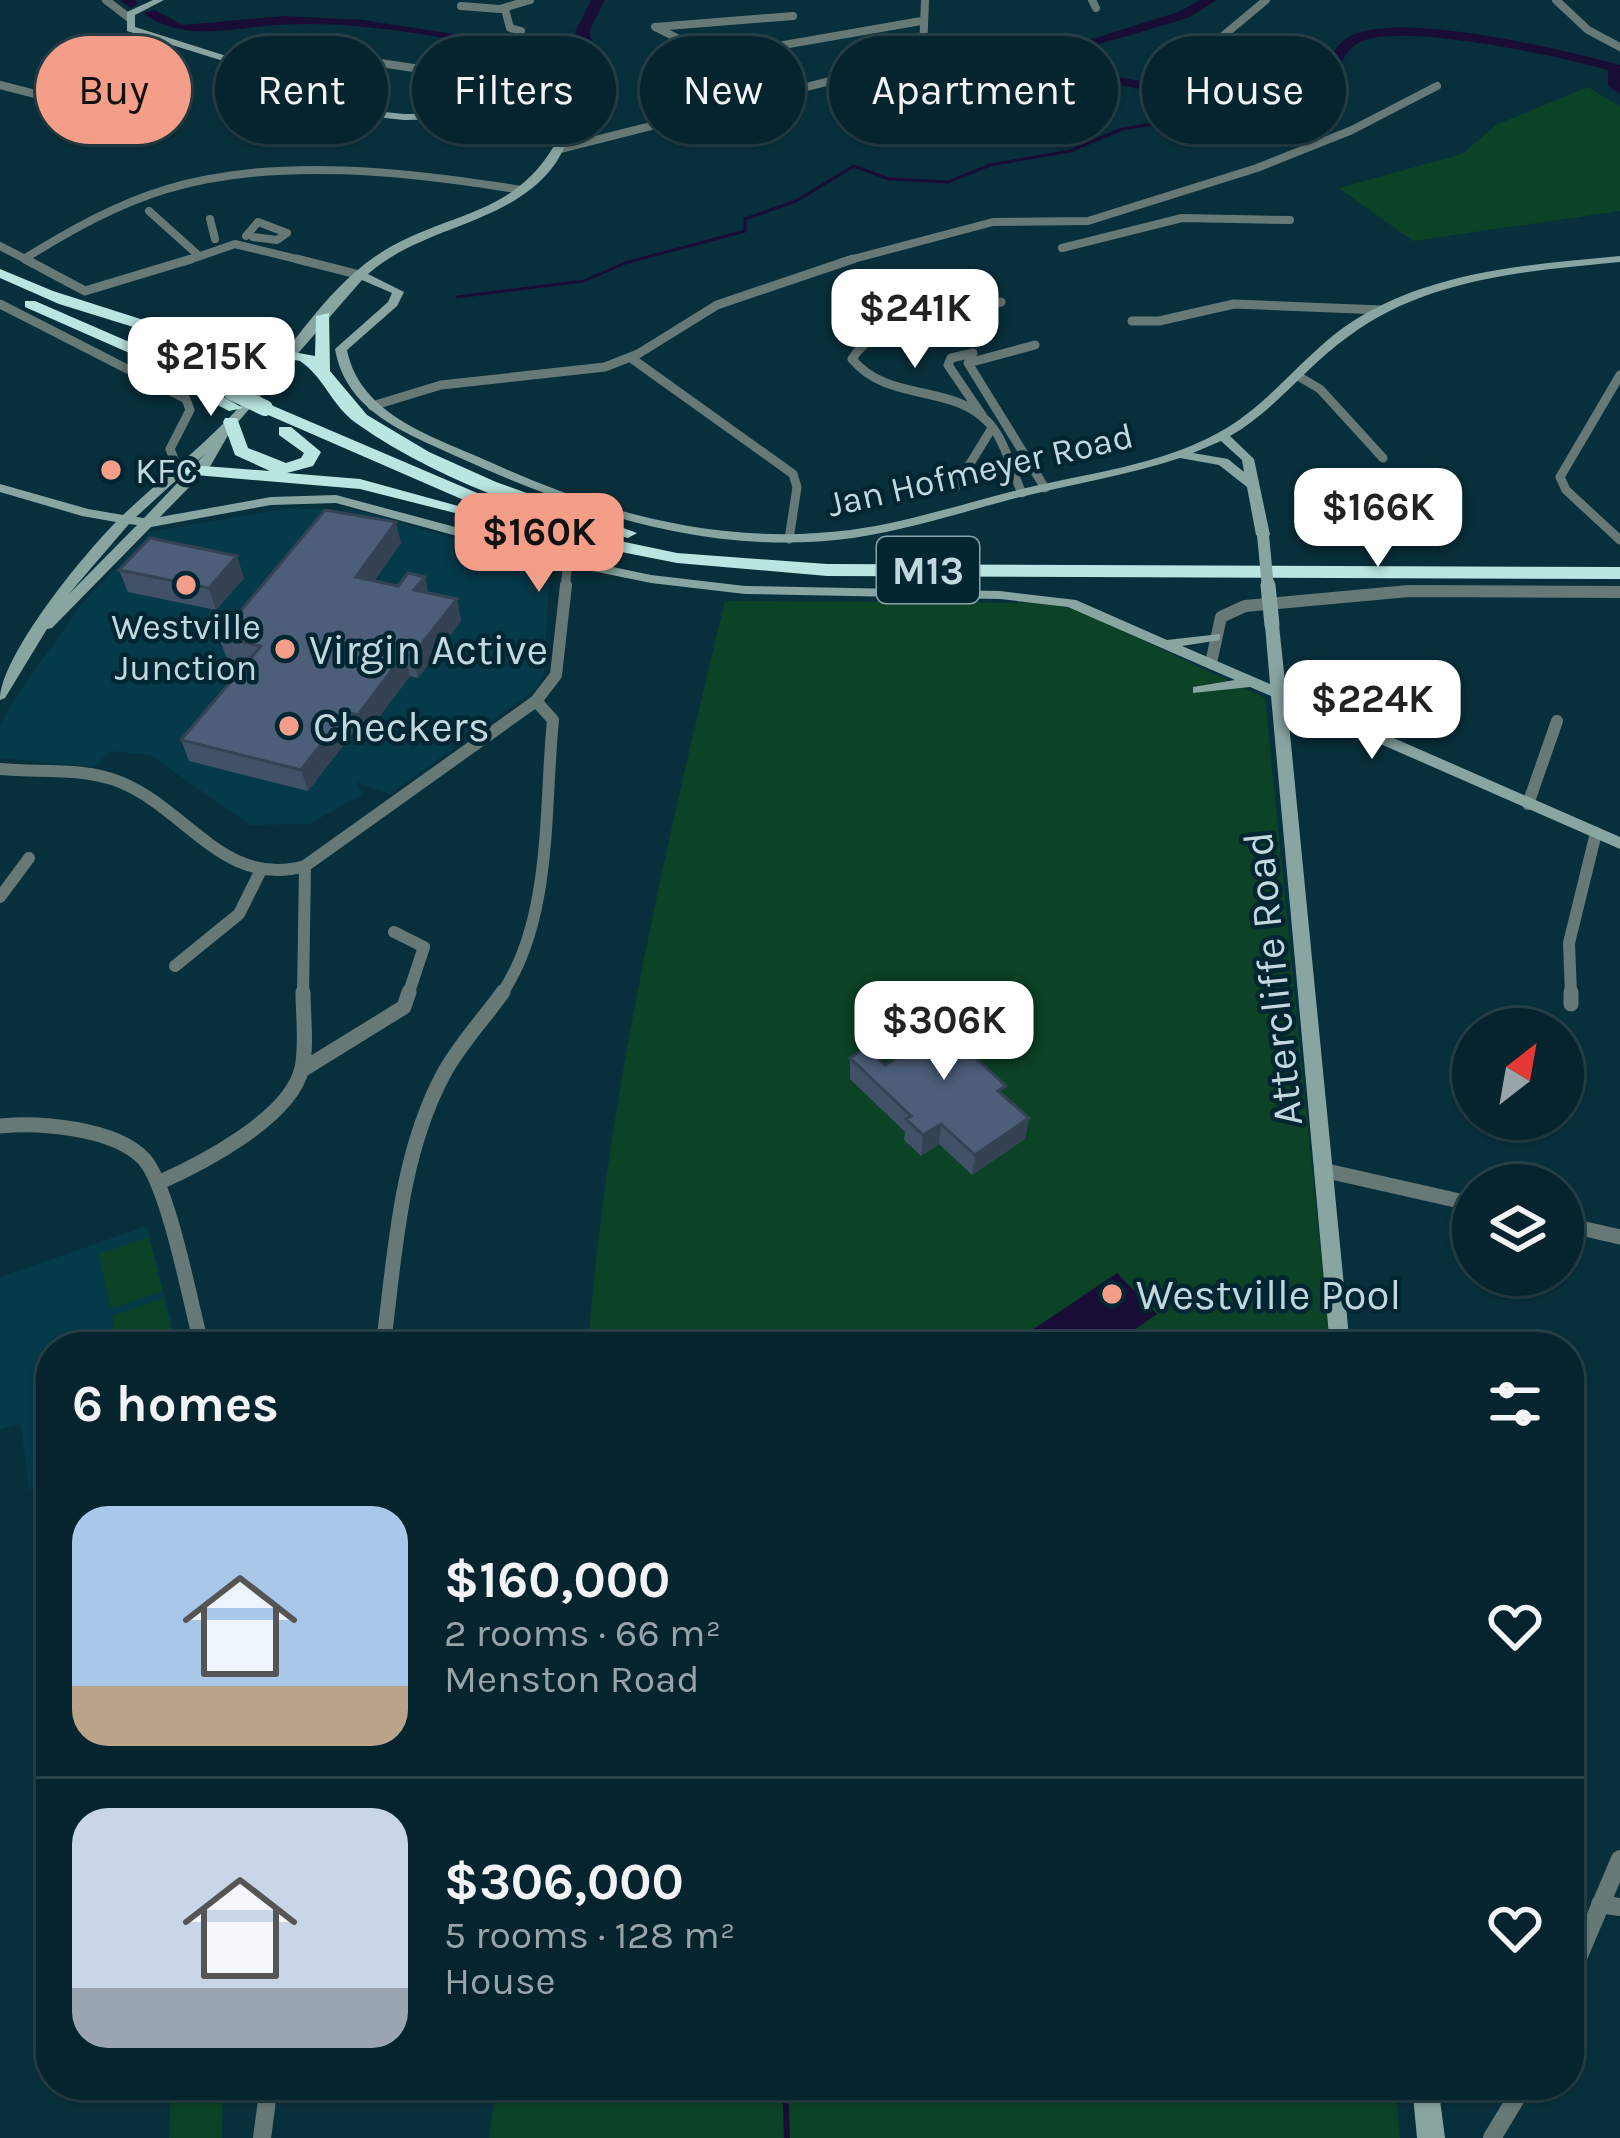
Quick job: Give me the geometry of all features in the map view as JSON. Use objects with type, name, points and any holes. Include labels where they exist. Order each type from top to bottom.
[{"type":"highway","name":"M13","points":[[0,273],[234,406],[265,407],[524,506],[670,545],[804,558],[1620,561]]},
{"type":"highway","name":"M13","points":[[0,290],[46,301]]},
{"type":"highway","points":[[46,301],[178,336],[292,354],[322,370],[344,406],[371,425],[531,502],[670,545]]},
{"type":"highway","points":[[46,301],[234,406]]},
{"type":"highway","points":[[322,370],[324,316]]},
{"type":"highway","points":[[186,399],[265,407],[312,448],[310,459],[292,468],[186,467]]},
{"type":"highway","points":[[234,406],[238,447],[248,457],[292,468]]},
{"type":"highway","name":"M13","points":[[265,407],[518,517],[597,542],[677,558],[827,570],[1620,572]]},
{"type":"highway","points":[[186,467],[380,487],[597,542]]},
{"type":"main road","points":[[150,4],[128,17],[134,33],[215,55]]},
{"type":"main road","points":[[47,626],[48,616],[74,578],[110,538],[141,518],[234,406],[292,354],[360,275],[401,247],[477,218],[522,190],[560,149],[564,130],[542,117],[388,114]]},
{"type":"main road","name":"Jan Hofmeyer Road","points":[[373,406],[529,486],[601,513],[711,536],[789,538],[897,526],[1164,457],[1222,436],[1262,409],[1339,338],[1381,310],[1461,281],[1620,260]]},
{"type":"main road","points":[[360,275],[398,292],[383,312],[348,339],[340,354],[373,406]]},
{"type":"main road","points":[[344,294],[380,293],[386,298],[383,312]]},
{"type":"main road","points":[[1250,464],[1252,435],[1262,409]]},
{"type":"main road","points":[[1222,436],[1250,464]]},
{"type":"main road","points":[[1164,457],[1223,462],[1254,486]]},
{"type":"main road","name":"Attercliffe Road","points":[[1250,464],[1263,536],[1283,722],[1339,1332]]},
{"type":"main road","points":[[0,695],[47,626],[115,558],[158,489],[186,467]]},
{"type":"main road","points":[[0,479],[141,518]]},
{"type":"main road","points":[[0,488],[87,514],[100,521],[110,538]]},
{"type":"main road","points":[[87,514],[172,517],[296,498],[336,499],[568,562],[745,590],[1045,598],[1091,608],[1620,843]]},
{"type":"main road","points":[[74,578],[84,578],[115,558]]},
{"type":"main road","points":[[1168,643],[1215,637]]},
{"type":"main road","points":[[1216,666],[1259,664],[1274,651]]},
{"type":"main road","points":[[1198,690],[1226,683],[1258,685]]},
{"type":"main road","points":[[1283,722],[1304,713],[1337,718]]},
{"type":"main road","points":[[1427,2100],[1431,2138]]},
{"type":"street","points":[[106,0],[128,17]]},
{"type":"street","points":[[461,6],[506,8],[530,0]]},
{"type":"street","points":[[921,36],[926,0]]},
{"type":"street","points":[[1223,36],[1266,0]]},
{"type":"street","points":[[1556,0],[1588,30],[1620,47]]},
{"type":"street","points":[[506,8],[510,28]]},
{"type":"street","points":[[793,16],[655,27],[715,58],[921,21]]},
{"type":"street","points":[[560,149],[587,147],[750,98],[829,80]]},
{"type":"street","points":[[0,85],[36,94]]},
{"type":"street","points":[[373,406],[441,385],[588,370],[631,358],[726,301],[923,236],[1031,220],[1088,221],[1145,199],[1257,168],[1352,130],[1437,86]]},
{"type":"street","points":[[27,257],[160,191],[213,179],[439,178],[522,190]]},
{"type":"street","points":[[149,212],[194,252]]},
{"type":"street","points":[[1063,248],[1182,218],[1290,220]]},
{"type":"street","points":[[210,219],[215,239]]},
{"type":"street","points":[[0,304],[96,291],[215,239],[246,236]]},
{"type":"street","points":[[194,252],[242,244],[360,275]]},
{"type":"street","points":[[0,246],[27,257],[46,301],[186,399],[190,410],[171,443],[186,467]]},
{"type":"street","points":[[982,415],[875,381],[857,367],[853,355],[863,341],[882,332],[1000,302]]},
{"type":"street","points":[[1132,321],[1159,321],[1234,304],[1381,310]]},
{"type":"street","points":[[1013,344],[948,361],[1011,459],[1022,493]]},
{"type":"street","points":[[1035,345],[968,363],[1045,488]]},
{"type":"street","points":[[631,358],[793,474],[797,487],[789,538]]},
{"type":"street","points":[[1620,375],[1560,473],[1566,490],[1620,540]]},
{"type":"street","points":[[1298,376],[1322,392],[1384,458]]},
{"type":"street","points":[[955,488],[992,428]]},
{"type":"street","points":[[0,769],[124,784],[260,874],[288,874],[536,701],[556,675],[568,562]]},
{"type":"street","points":[[1216,666],[1215,637],[1225,612],[1247,603],[1363,594],[1620,592]]},
{"type":"street","points":[[385,1332],[412,1159],[430,1100],[455,1054],[511,978],[526,940],[553,719],[536,701]]},
{"type":"street","points":[[1528,804],[1557,721]]},
{"type":"street","points":[[1571,1004],[1569,943],[1596,833]]},
{"type":"street","points":[[0,897],[28,859]]},
{"type":"street","points":[[302,1070],[305,866]]},
{"type":"street","points":[[175,965],[239,914],[260,874]]},
{"type":"street","points":[[158,1183],[199,1165],[254,1128],[283,1101],[302,1070],[404,1006],[424,946],[394,932]]},
{"type":"street","points":[[0,1126],[33,1124],[117,1144],[148,1162],[158,1183],[198,1332]]},
{"type":"street","points":[[1327,1171],[1452,1199]]},
{"type":"street","points":[[1584,1229],[1620,1237]]},
{"type":"street","points":[[1584,1951],[1610,1905],[1620,1858]]},
{"type":"street","points":[[262,2138],[267,2100]]},
{"type":"street","points":[[1492,2138],[1515,2100]]},
{"type":"shaded area","points":[[289,508],[360,511],[550,567],[544,673],[537,688],[390,794],[356,782],[363,794],[309,824],[250,825],[150,755],[110,751],[94,767],[0,758],[0,725],[18,694],[81,605],[150,532]]},
{"type":"shaded area","points":[[147,1226],[174,1332],[36,1332],[36,1487],[29,1490],[21,1424],[0,1429],[0,1277]]},
{"type":"shaded area","name":"Westville Pool","points":[[1117,1273],[1157,1314],[1131,1332],[1029,1332]]},
{"type":"green space","points":[[1588,87],[1620,107],[1620,211],[1413,241],[1339,188],[1462,154],[1496,125]]},
{"type":"green space","points":[[725,601],[1045,603],[1081,611],[1265,698],[1328,1332],[589,1332],[609,1159],[661,878]]},
{"type":"green space","points":[[149,1237],[162,1291],[111,1309],[99,1254]]},
{"type":"green space","points":[[164,1298],[172,1332],[115,1332],[112,1316]]},
{"type":"green space","points":[[170,2100],[223,2100],[222,2138],[169,2138]]},
{"type":"green space","points":[[494,2100],[1396,2100],[1400,2138],[489,2138]]},
{"type":"building","points":[[325,510],[396,522],[356,577],[398,586],[408,573],[425,577],[414,590],[457,599],[412,656],[404,654],[358,715],[346,712],[301,770],[181,740],[261,646],[219,637]]},
{"type":"building","points":[[150,538],[237,556],[209,588],[119,570]]},
{"type":"building","points":[[916,996],[954,1031],[962,1026],[974,1037],[965,1043],[968,1051],[1006,1086],[998,1091],[1029,1118],[975,1155],[941,1124],[923,1135],[906,1119],[911,1116],[850,1058],[866,1048],[885,1065],[929,1037],[911,1021],[903,1026],[890,1013]]},
{"type":"waterway","points":[[127,0],[131,4]]},
{"type":"waterway","points":[[150,13],[181,29],[284,20],[363,24],[580,58],[589,51],[582,32],[598,0]]},
{"type":"waterway","points":[[1210,0],[1183,15],[1051,54],[1067,66],[1132,82],[1314,98],[1322,96],[1345,47],[1359,37],[1446,35],[1615,68],[1615,86],[1620,90]]},
{"type":"waterway","points":[[457,297],[584,281],[625,263],[745,231],[745,219],[796,201],[854,166],[889,179],[948,182],[990,165],[1070,151],[1142,126]]},
{"type":"waterway","points":[[786,2100],[787,2138]]},
{"type":"place","name":"KFC","points":[[111,470]]},
{"type":"place","name":"Westville Junction","points":[[186,585]]},
{"type":"place","name":"Virgin Active","points":[[285,649]]},
{"type":"place","name":"Checkers","points":[[289,726]]},
{"type":"place","name":"Westville Pool","points":[[1112,1294]]}]
